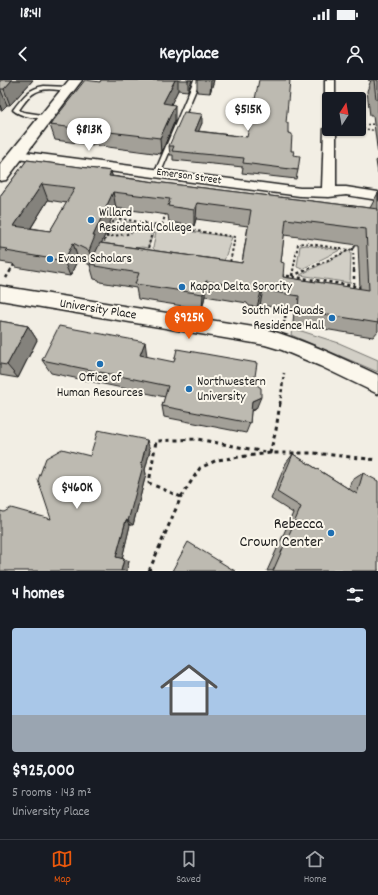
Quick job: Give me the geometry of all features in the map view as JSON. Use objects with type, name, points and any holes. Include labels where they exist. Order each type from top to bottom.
[{"type":"street","points":[[330,80],[330,92]]},
{"type":"street","points":[[0,176],[73,84]]},
{"type":"street","points":[[329,192],[330,136]]},
{"type":"street","name":"Emerson Street","points":[[0,153],[158,172],[300,192],[346,192],[378,196]]},
{"type":"street","name":"University Place","points":[[3,286],[265,337],[286,343],[327,360],[378,385]]},
{"type":"lane","points":[[158,172],[198,80]]},
{"type":"lane","points":[[47,116],[21,113],[16,110],[29,94],[37,88],[73,84]]},
{"type":"path","points":[[368,80],[378,81]]},
{"type":"path","points":[[368,80],[373,86]]},
{"type":"path","points":[[366,125],[378,124]]},
{"type":"path","points":[[366,129],[378,131]]},
{"type":"path","points":[[162,226],[166,213]]},
{"type":"path","points":[[98,248],[101,248],[114,217],[234,237],[229,267]]},
{"type":"path","points":[[106,237],[127,234],[153,224]]},
{"type":"path","points":[[147,255],[153,224]]},
{"type":"path","points":[[292,276],[354,248],[359,241]]},
{"type":"path","points":[[290,282],[298,244],[304,243],[349,250]]},
{"type":"path","points":[[354,248],[354,286]]},
{"type":"path","points":[[3,286],[19,258]]},
{"type":"path","points":[[276,274],[366,287]]},
{"type":"path","points":[[346,284],[346,291]]},
{"type":"path","points":[[284,324],[287,303]]},
{"type":"path","points":[[270,453],[276,430],[284,372]]},
{"type":"path","points":[[181,497],[149,483],[156,441],[197,439],[270,453]]},
{"type":"path","points":[[149,571],[181,497],[200,468],[217,460],[270,453],[314,453],[378,460]]},
{"type":"shaded area","points":[[114,220],[156,226],[148,248],[142,247],[119,250],[98,248]]},
{"type":"shaded area","points":[[157,227],[232,237],[224,261],[158,254],[153,248]]},
{"type":"shaded area","points":[[306,245],[340,250],[302,269],[297,267],[300,246]]},
{"type":"shaded area","points":[[348,251],[351,252],[350,283],[300,275]]},
{"type":"shaded area","points":[[292,328],[339,343],[378,360],[378,372],[291,335]]},
{"type":"building","points":[[0,80],[12,80],[4,89],[0,89]]},
{"type":"building","points":[[85,80],[100,82],[101,80],[175,80],[163,103],[175,105],[160,138],[50,125]]},
{"type":"building","points":[[259,80],[290,80],[286,123],[288,123],[288,133],[292,134],[291,151],[294,151],[293,155],[300,156],[298,170],[243,163],[244,158],[172,151],[174,146],[169,146],[184,112],[202,114],[195,131],[247,137]]},
{"type":"building","points":[[374,80],[378,80],[378,99],[376,99]]},
{"type":"building","points":[[27,160],[111,171],[109,176],[378,209],[378,323],[298,310],[299,296],[263,290],[261,292],[252,291],[250,288],[206,281],[203,294],[135,284],[139,273],[90,264],[100,243],[242,263],[251,210],[197,203],[194,210],[168,206],[170,199],[113,192],[93,236],[95,236],[89,251],[73,243],[64,261],[6,251],[8,249],[0,248],[0,196]],"holes":[[[42,184],[75,188],[50,231],[14,226]],[[286,219],[366,229],[369,290],[283,277],[284,263],[281,262]]]},
{"type":"building","points":[[0,321],[28,326],[7,365],[0,364]]},
{"type":"building","points":[[59,326],[145,342],[140,355],[174,362],[177,349],[257,363],[254,383],[261,388],[261,397],[252,401],[250,423],[162,406],[168,386],[42,360]]},
{"type":"building","points":[[98,430],[147,440],[141,465],[143,466],[128,521],[126,520],[116,557],[124,559],[121,571],[0,571],[0,511],[4,512],[11,508],[51,519],[38,480],[46,458],[62,449],[90,456]]},
{"type":"building","name":"Rebecca Crown Center","points":[[293,454],[357,494],[363,473],[378,481],[378,571],[273,571],[301,507],[277,492]]},
{"type":"building","name":"Rebecca Crown Center","points":[[188,542],[235,571],[172,571]]},
{"type":"place","name":"Willard Residential College","points":[[91,220]]},
{"type":"place","name":"Evans Scholars","points":[[50,259]]},
{"type":"place","name":"Kappa Delta Sorority","points":[[182,287]]},
{"type":"place","name":"South Mid-Quads Residence Hall","points":[[332,318]]},
{"type":"place","name":"Office of Human Resources","points":[[100,364]]},
{"type":"place","name":"Northwestern University","points":[[189,389]]},
{"type":"place","name":"Rebecca Crown Center","points":[[331,533]]}]
